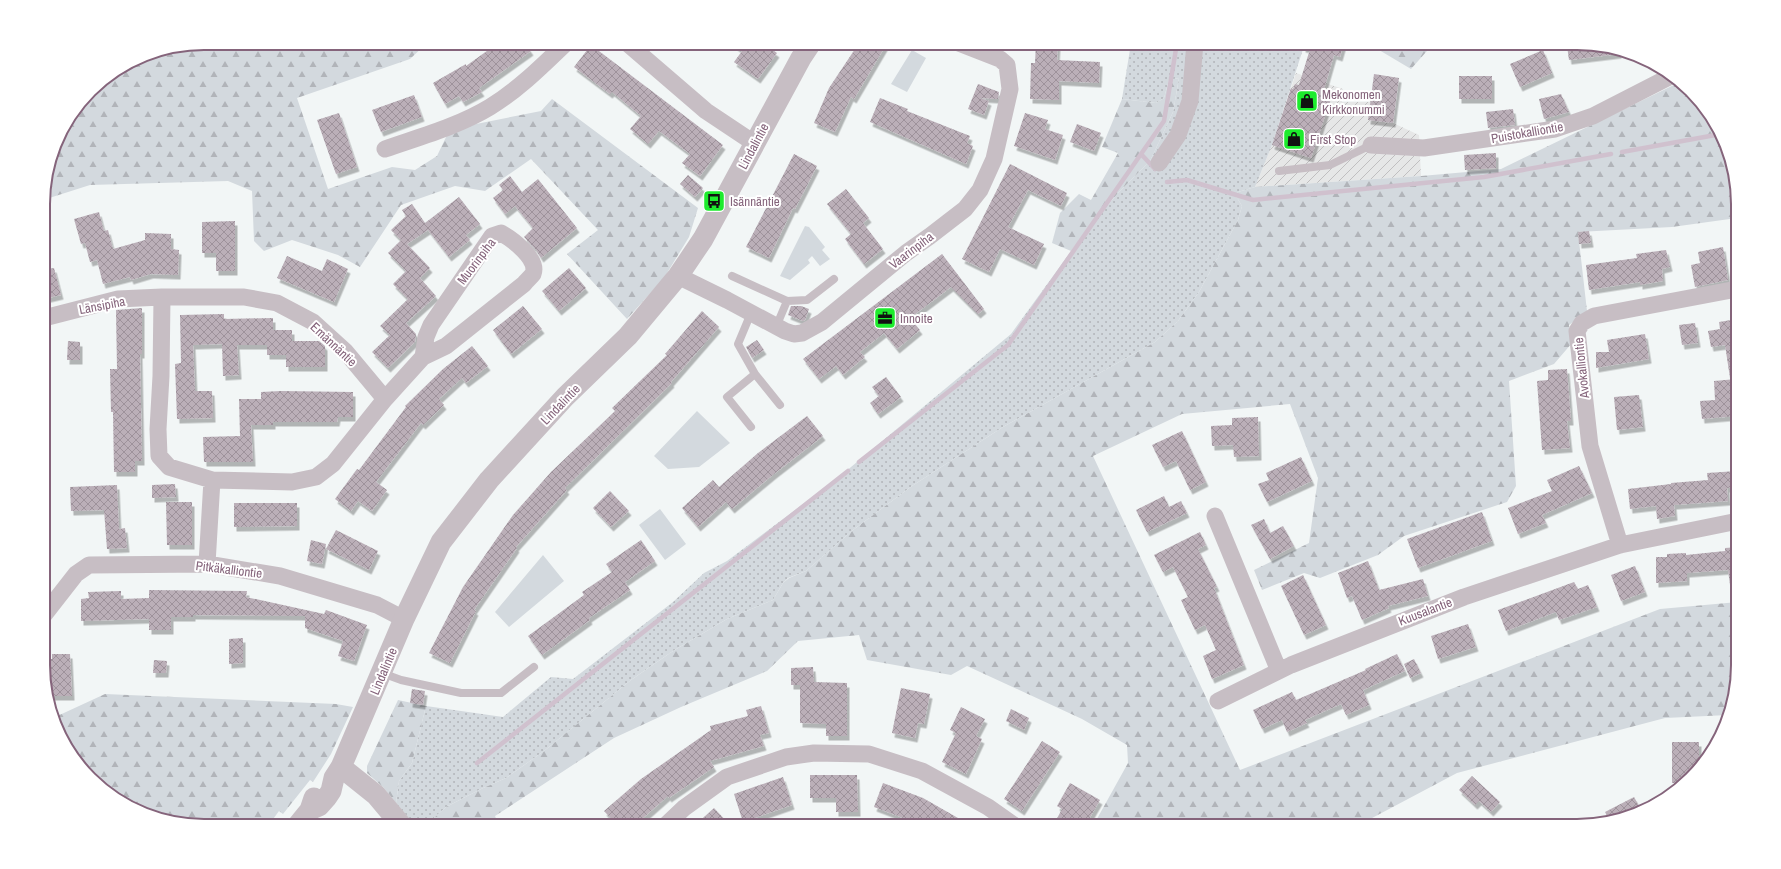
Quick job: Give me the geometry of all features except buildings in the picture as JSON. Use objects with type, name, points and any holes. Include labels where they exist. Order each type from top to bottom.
[{"type":"street","points":[[385,149],[464,120],[489,108],[524,83],[559,50]]},
{"type":"street","points":[[636,50],[706,110],[754,143]]},
{"type":"street","name":"Lindalintie","points":[[303,818],[319,806],[331,791],[404,618],[441,542],[489,480],[565,398],[628,336],[678,276],[703,240],[800,58],[806,50]]},
{"type":"street","name":"Vaarinpiha","points":[[678,276],[776,327],[794,334],[802,333],[822,322],[906,252],[930,236],[965,209],[980,190],[994,159],[1010,89],[1007,65],[1000,59],[977,50]]},
{"type":"street","points":[[1159,163],[1178,135],[1190,101],[1194,50]]},
{"type":"street","name":"Puistokalliontie","points":[[1371,145],[1424,148],[1555,129],[1593,116],[1666,78]]},
{"type":"street","name":"Muorinpiha","points":[[385,398],[423,357],[446,346],[524,284],[533,274],[533,265],[522,248],[501,233],[492,236],[431,325],[426,336],[423,357]]},
{"type":"street","name":"Avokalliontie","points":[[1620,545],[1590,446],[1576,330],[1582,323],[1594,316],[1731,290]]},
{"type":"street","points":[[162,297],[161,376],[158,429],[160,456],[169,467],[212,480],[292,482],[316,477],[333,464],[385,398]]},
{"type":"street","name":"Länsipiha","points":[[50,316],[118,299],[162,297]]},
{"type":"street","name":"Emännäntie","points":[[162,297],[244,297],[277,303],[314,322],[345,351],[385,398]]},
{"type":"street","points":[[207,564],[212,480]]},
{"type":"street","points":[[1215,516],[1279,671]]},
{"type":"street","name":"Kuusalantie","points":[[1218,701],[1279,671],[1403,620],[1464,597],[1620,545],[1731,522]]},
{"type":"street","name":"Pitkäkalliontie","points":[[50,607],[76,574],[89,565],[207,564],[280,576],[377,605],[404,618]]},
{"type":"street","points":[[672,819],[684,808],[727,777],[786,757],[814,753],[869,754],[922,771],[988,807],[1005,819]]},
{"type":"street","points":[[338,772],[376,795],[396,819]]},
{"type":"lane","points":[[1279,172],[1330,165],[1371,145]]},
{"type":"lane","points":[[732,276],[787,301],[807,300],[834,279]]},
{"type":"lane","points":[[776,327],[787,301]]},
{"type":"lane","points":[[751,313],[738,344],[756,374],[780,405]]},
{"type":"lane","points":[[751,427],[727,397],[756,374]]},
{"type":"lane","points":[[382,673],[401,680],[461,693],[501,693],[534,667]]},
{"type":"shaded area","points":[[1296,73],[1343,89],[1342,102],[1371,102],[1369,120],[1393,123],[1419,135],[1421,176],[1255,187],[1272,145]]},
{"type":"green space","points":[[194,50],[420,50],[410,59],[297,98],[328,189],[392,167],[415,170],[437,156],[447,135],[466,126],[541,111],[552,99],[698,208],[689,237],[664,278],[627,319],[567,254],[598,230],[531,159],[485,191],[455,186],[401,205],[360,267],[338,255],[292,240],[264,251],[254,241],[252,191],[228,181],[90,185],[50,198],[55,164],[66,136],[76,118],[88,102],[102,88],[118,76],[154,58]]},
{"type":"green space","points":[[912,50],[926,58],[907,92],[891,84]]},
{"type":"green space","points":[[1130,50],[1303,50],[1272,145],[1255,187],[1238,192],[1236,196],[1242,206],[1238,220],[1199,292],[1178,321],[1155,342],[1003,427],[912,486],[853,530],[806,571],[788,578],[783,583],[773,600],[727,619],[673,651],[631,680],[544,751],[506,778],[446,807],[433,819],[409,819],[396,803],[399,781],[412,763],[426,706],[503,717],[551,677],[573,679],[673,602],[704,573],[727,561],[839,477],[1011,334],[1085,232],[1118,193],[1150,161],[1173,112],[1179,78],[1169,80],[1164,98],[1156,103],[1122,99]]},
{"type":"green space","points":[[1379,50],[1428,50],[1411,69]]},
{"type":"green space","points":[[1179,78],[1173,112],[1150,161],[1118,193],[1071,251],[1052,243],[1060,213],[1079,194],[1091,200],[1118,153],[1102,147],[1122,99],[1156,103],[1164,98],[1169,80]]},
{"type":"green space","points":[[1675,85],[1693,102],[1705,118],[1715,136],[1726,164],[1731,194],[1731,219],[1672,227],[1578,232],[1587,311],[1569,325],[1572,343],[1554,364],[1509,381],[1516,486],[1507,502],[1404,536],[1378,555],[1320,578],[1304,573],[1262,590],[1254,570],[1309,543],[1318,478],[1290,404],[1182,414],[1093,456],[1240,770],[1660,609],[1731,603],[1731,675],[1723,715],[1665,718],[1457,773],[1370,819],[1097,819],[1128,763],[1127,745],[1082,719],[967,666],[951,675],[867,660],[859,635],[798,641],[767,671],[681,707],[614,738],[495,816],[496,819],[433,819],[446,807],[506,778],[544,751],[631,680],[673,651],[727,619],[773,600],[783,583],[789,578],[806,571],[853,530],[912,486],[1003,427],[1155,342],[1178,321],[1199,292],[1238,220],[1242,206],[1236,196],[1238,192],[1255,187],[1501,169]]},
{"type":"green space","points":[[805,226],[809,227],[825,247],[822,250],[830,259],[820,266],[812,256],[808,260],[810,263],[790,280],[780,276]]},
{"type":"green space","points":[[697,411],[730,443],[699,467],[668,469],[654,456]]},
{"type":"green space","points":[[660,509],[686,544],[665,560],[639,525]]},
{"type":"green space","points":[[543,555],[564,581],[509,627],[495,612]]},
{"type":"green space","points":[[105,694],[336,704],[353,707],[331,754],[313,782],[310,780],[283,814],[279,811],[273,819],[184,818],[154,811],[136,803],[118,793],[102,781],[88,767],[76,751],[58,716]]},
{"type":"green space","points":[[398,700],[426,706],[412,763],[399,781],[396,803],[383,787],[367,773],[367,766]]},
{"type":"waterway","points":[[859,462],[1008,345],[1164,121],[1176,50]]},
{"type":"waterway","points":[[1622,152],[1715,135]]},
{"type":"waterway","points":[[1141,154],[1155,169]]},
{"type":"waterway","points":[[1167,182],[1187,180],[1253,200],[1484,177],[1611,154]]},
{"type":"waterway","points":[[477,763],[848,471]]},
{"type":"place","name":"Mekonomen Kirkkonummi","points":[[1307,101]]},
{"type":"place","name":"First Stop","points":[[1294,139]]},
{"type":"place","name":"Isännäntie","points":[[714,201]]},
{"type":"place","name":"Innoite","points":[[885,318]]}]
